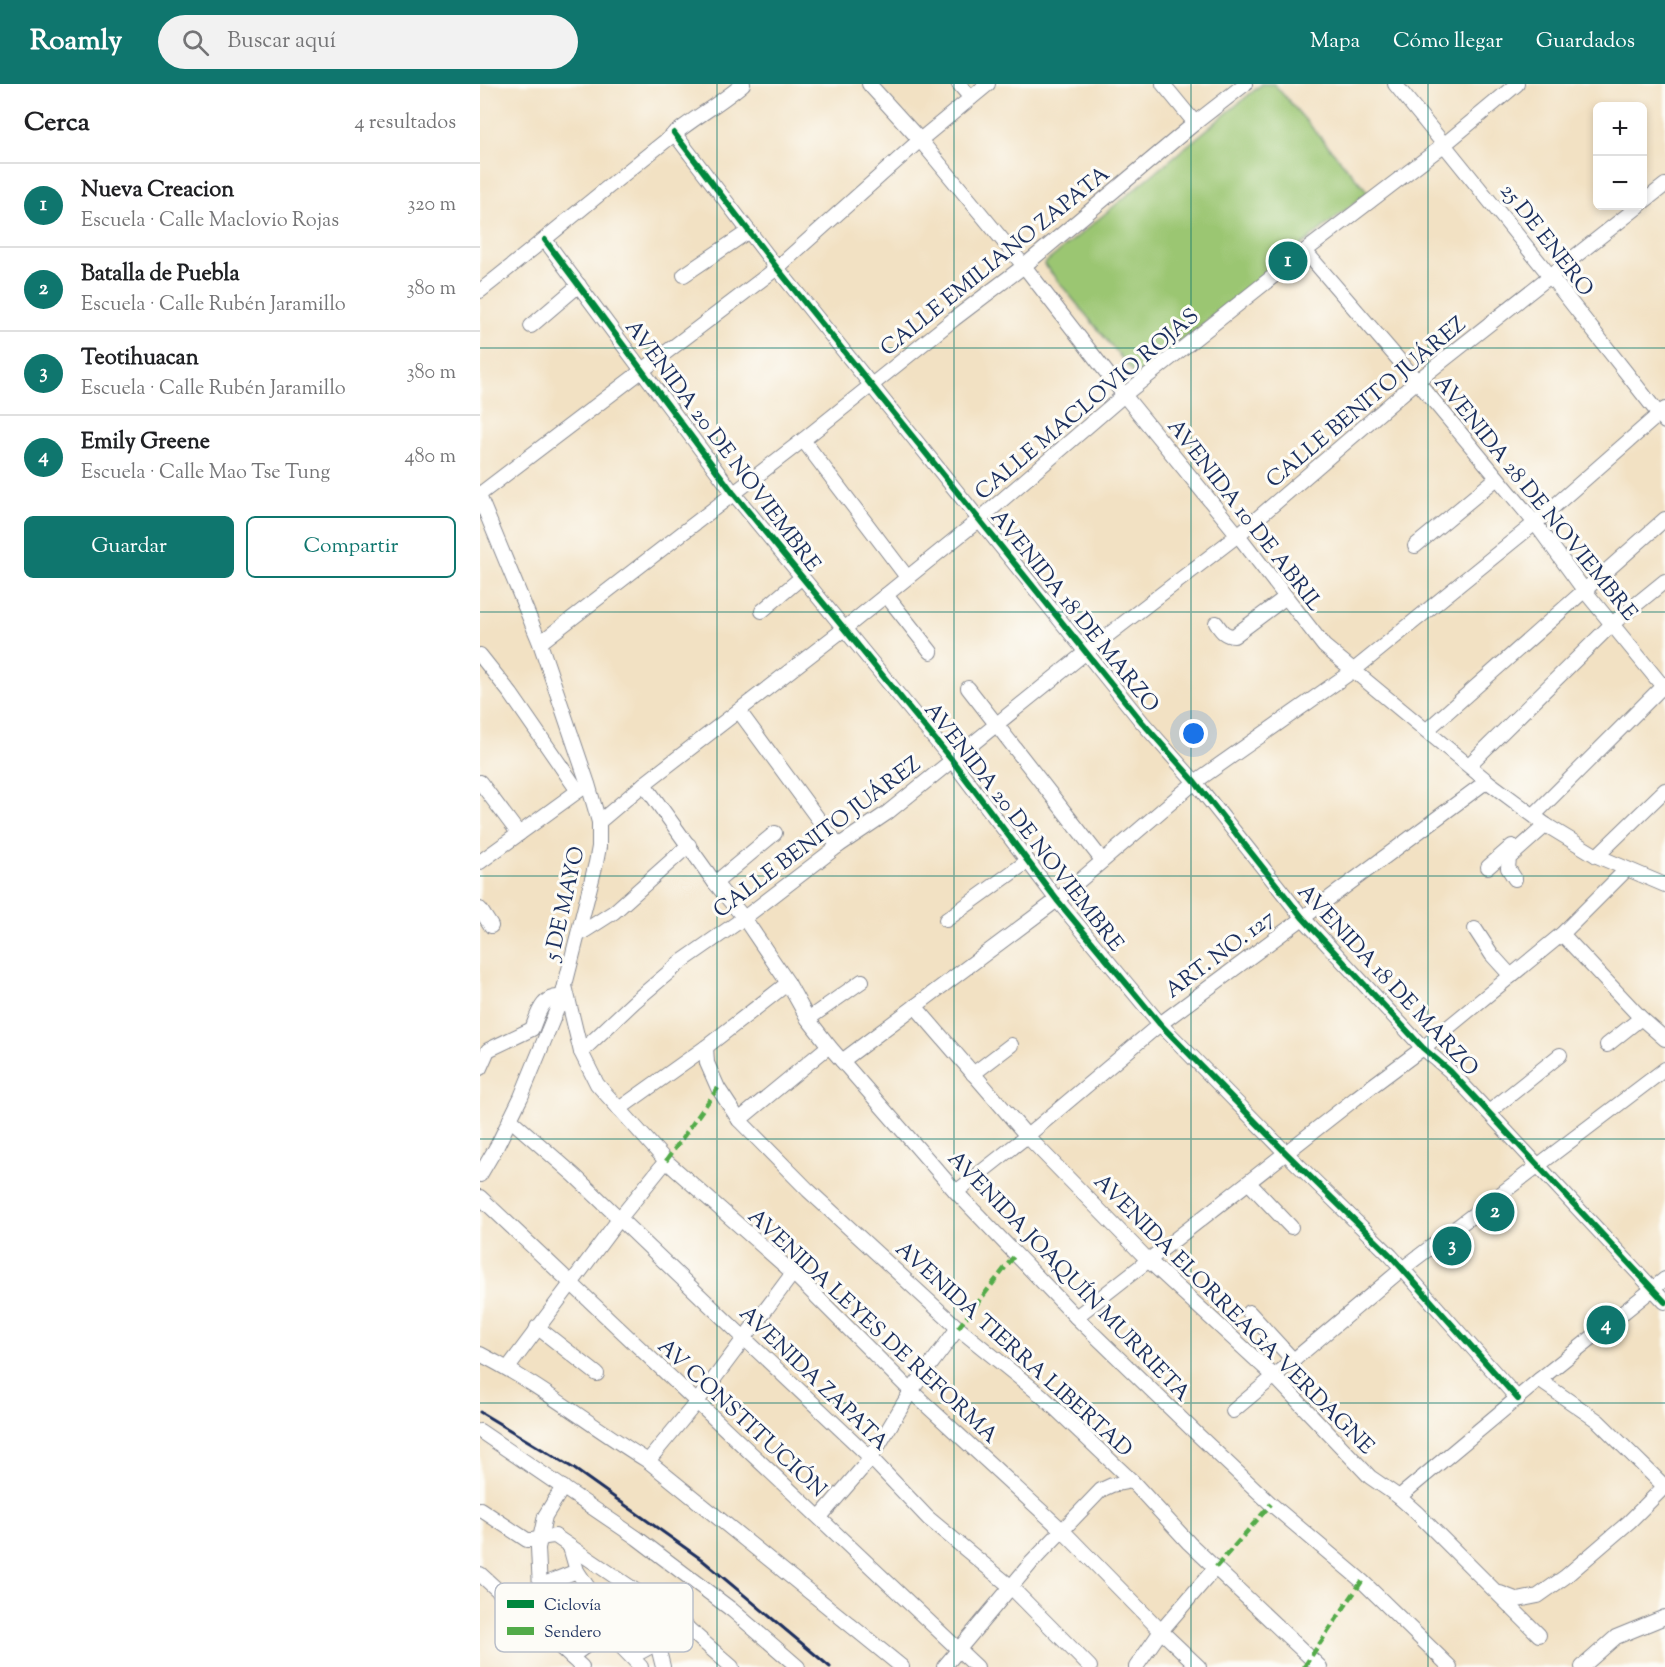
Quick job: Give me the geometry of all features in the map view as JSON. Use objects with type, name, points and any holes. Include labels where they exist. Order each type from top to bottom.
[{"type":"street","points":[[480,291],[674,133],[743,84]]},
{"type":"street","name":"AVENIDA 10 DE ABRIL","points":[[869,84],[920,140],[1024,266],[1124,395],[1238,534],[1324,646],[1487,781],[1540,820],[1596,856],[1665,885]]},
{"type":"street","points":[[959,84],[971,98]]},
{"type":"street","points":[[480,494],[777,268],[920,140],[988,84]]},
{"type":"street","points":[[1163,84],[1195,123]]},
{"type":"street","name":"CALLE EMILIANO ZAPATA","points":[[540,643],[872,386],[954,318],[1024,266],[1245,84]]},
{"type":"street","name":"25 DE ENERO","points":[[1395,84],[1663,415]]},
{"type":"street","name":"CALLE MACLOVIO ROJAS","points":[[599,822],[980,519],[1124,395],[1305,251],[1445,144],[1517,84]]},
{"type":"street","name":"AVENIDA 18 DE MARZO","points":[[674,133],[777,268],[1142,722],[1196,782],[1302,917],[1424,1048],[1450,1071],[1489,1112],[1538,1168],[1665,1302]]},
{"type":"street","name":"CALLE BENITO JUÁREZ","points":[[1647,199],[1665,185]]},
{"type":"street","name":"CALLE BENITO JUÁREZ","points":[[581,1052],[681,962],[744,918],[838,846],[887,813],[951,759],[1238,534],[1417,381],[1634,210]]},
{"type":"street","points":[[684,275],[749,231]]},
{"type":"street","name":"AVENIDA 20 DE NOVIEMBRE","points":[[545,240],[734,494],[951,759],[1057,900],[1160,1024],[1402,1269],[1518,1399]]},
{"type":"street","name":"AVENIDA 28 DE NOVIEMBRE","points":[[1305,251],[1535,523],[1584,590],[1664,687]]},
{"type":"street","points":[[531,326],[579,285]]},
{"type":"street","points":[[842,1061],[1057,900],[1196,782],[1354,670],[1535,523],[1663,415]]},
{"type":"street","points":[[803,440],[907,577]]},
{"type":"street","points":[[1415,546],[1497,478]]},
{"type":"street","name":"5 DE MAYO","points":[[480,498],[540,643],[573,741],[583,788],[599,822],[599,847],[596,863],[563,992],[521,1097],[480,1174]]},
{"type":"street","points":[[1427,730],[1665,519]]},
{"type":"street","points":[[762,611],[802,577]]},
{"type":"street","points":[[1469,765],[1612,624],[1665,581]]},
{"type":"street","points":[[886,595],[931,652]]},
{"type":"street","points":[[1216,622],[1224,633],[1234,636],[1286,597]]},
{"type":"street","points":[[480,655],[511,694],[550,753],[583,788],[480,862]]},
{"type":"street","points":[[1515,879],[1508,868],[1509,858],[1540,820],[1664,687]]},
{"type":"street","points":[[968,688],[1102,860]]},
{"type":"street","points":[[739,711],[838,846]]},
{"type":"street","points":[[550,753],[573,741]]},
{"type":"street","name":"ART. NO. 127","points":[[956,1192],[1027,1136],[1160,1024],[1487,781]]},
{"type":"street","name":"AVENIDA JOAQUÍN MURRIETA","points":[[644,784],[715,883],[744,918],[788,983],[808,1019],[956,1192],[1076,1317],[1271,1504],[1362,1581],[1450,1667]]},
{"type":"street","points":[[481,787],[519,834]]},
{"type":"street","points":[[1596,856],[1665,790]]},
{"type":"street","points":[[1488,867],[1540,820]]},
{"type":"street","points":[[715,883],[775,833]]},
{"type":"street","points":[[578,935],[614,912],[689,845]]},
{"type":"street","points":[[946,920],[1028,861]]},
{"type":"street","points":[[1076,1317],[1424,1048],[1562,934],[1626,870]]},
{"type":"street","points":[[480,909],[491,926]]},
{"type":"street","points":[[1475,929],[1489,946],[1492,955],[1511,976]]},
{"type":"street","points":[[1562,934],[1641,1018],[1665,1039]]},
{"type":"street","points":[[808,1019],[862,981]]},
{"type":"street","points":[[619,1109],[706,1047],[788,983]]},
{"type":"street","points":[[480,1068],[488,1050],[532,1029],[543,1003],[550,997],[563,992]]},
{"type":"street","name":"AVENIDA LEYES DE REFORMA","points":[[563,992],[581,1052],[597,1084],[666,1161],[793,1273],[911,1391],[1063,1531],[1199,1667]]},
{"type":"street","name":"AVENIDA ELORREAGA VERDAGNE","points":[[915,1006],[1027,1136],[1148,1260],[1275,1377],[1370,1477],[1399,1497],[1539,1635]]},
{"type":"street","points":[[1607,1045],[1641,1018]]},
{"type":"street","points":[[973,1074],[1011,1045]]},
{"type":"street","points":[[739,1120],[829,1046]]},
{"type":"street","name":"AVENIDA TIERRA LIBERTAD","points":[[706,1047],[707,1063],[718,1088],[739,1120],[808,1190],[958,1328],[1042,1396],[1132,1481],[1189,1543],[1320,1667]]},
{"type":"street","points":[[1489,1112],[1560,1055]]},
{"type":"street","points":[[1233,1411],[1402,1269],[1538,1168],[1665,1069]]},
{"type":"street","name":"AVENIDA ZAPATA","points":[[510,1119],[574,1174],[871,1458],[928,1518],[1010,1587],[1090,1667]]},
{"type":"street","points":[[508,1368],[620,1218],[666,1161]]},
{"type":"street","points":[[1249,1183],[1291,1227]]},
{"type":"street","name":"AV CONSTITUCIÓN","points":[[480,1197],[977,1667]]},
{"type":"street","points":[[648,1461],[745,1340],[793,1273]]},
{"type":"street","points":[[1399,1497],[1665,1279]]},
{"type":"street","points":[[1249,1312],[1294,1361]]},
{"type":"street","points":[[537,1327],[597,1374]]},
{"type":"street","points":[[820,1517],[871,1458],[911,1391],[958,1328]]},
{"type":"street","points":[[480,1354],[508,1368],[648,1461],[902,1667]]},
{"type":"street","points":[[1493,1590],[1518,1600],[1538,1596],[1574,1570],[1665,1487],[1598,1421],[1539,1380]]},
{"type":"street","points":[[480,1431],[637,1538],[713,1595],[798,1667]]},
{"type":"street","points":[[944,1667],[1010,1587],[1101,1490],[1132,1481]]},
{"type":"street","points":[[540,1583],[538,1548],[545,1516],[564,1487]]},
{"type":"street","points":[[480,1509],[526,1540],[555,1536],[624,1583]]},
{"type":"street","points":[[570,1547],[577,1571],[585,1583]]},
{"type":"street","points":[[1136,1667],[1161,1631],[1216,1567]]},
{"type":"street","points":[[555,1583],[577,1571]]},
{"type":"street","points":[[480,1574],[495,1588]]},
{"type":"street","points":[[1582,1667],[1616,1637],[1665,1617]]},
{"type":"street","points":[[693,1634],[715,1661],[732,1667]]},
{"type":"street","points":[[566,1652],[582,1667]]},
{"type":"street","points":[[571,1657],[577,1652]]},
{"type":"street","points":[[659,1652],[663,1667]]},
{"type":"green space","points":[[1262,84],[1274,84],[1368,192],[1137,377],[1044,264]]},
{"type":"railway","points":[[480,1412],[573,1468],[701,1559],[830,1667]]},
{"type":"marked path","points":[[666,1161],[718,1088]]},
{"type":"marked path","points":[[958,1328],[1015,1255]]},
{"type":"marked path","points":[[1216,1567],[1271,1504]]},
{"type":"marked path","points":[[1304,1667],[1362,1581]]},
{"type":"cycle path","points":[[674,133],[777,268],[1302,917],[1423,1048],[1450,1071],[1665,1302]]},
{"type":"cycle path","points":[[545,240],[734,494],[951,759],[1057,900],[1160,1024],[1391,1256],[1518,1399]]},
{"type":"place","name":"Nueva Creacion","points":[[1288,261]]},
{"type":"place","name":"Batalla de Puebla","points":[[1495,1212]]},
{"type":"place","name":"Teotihuacan","points":[[1452,1246]]},
{"type":"place","name":"Emily Greene","points":[[1606,1325]]}]
